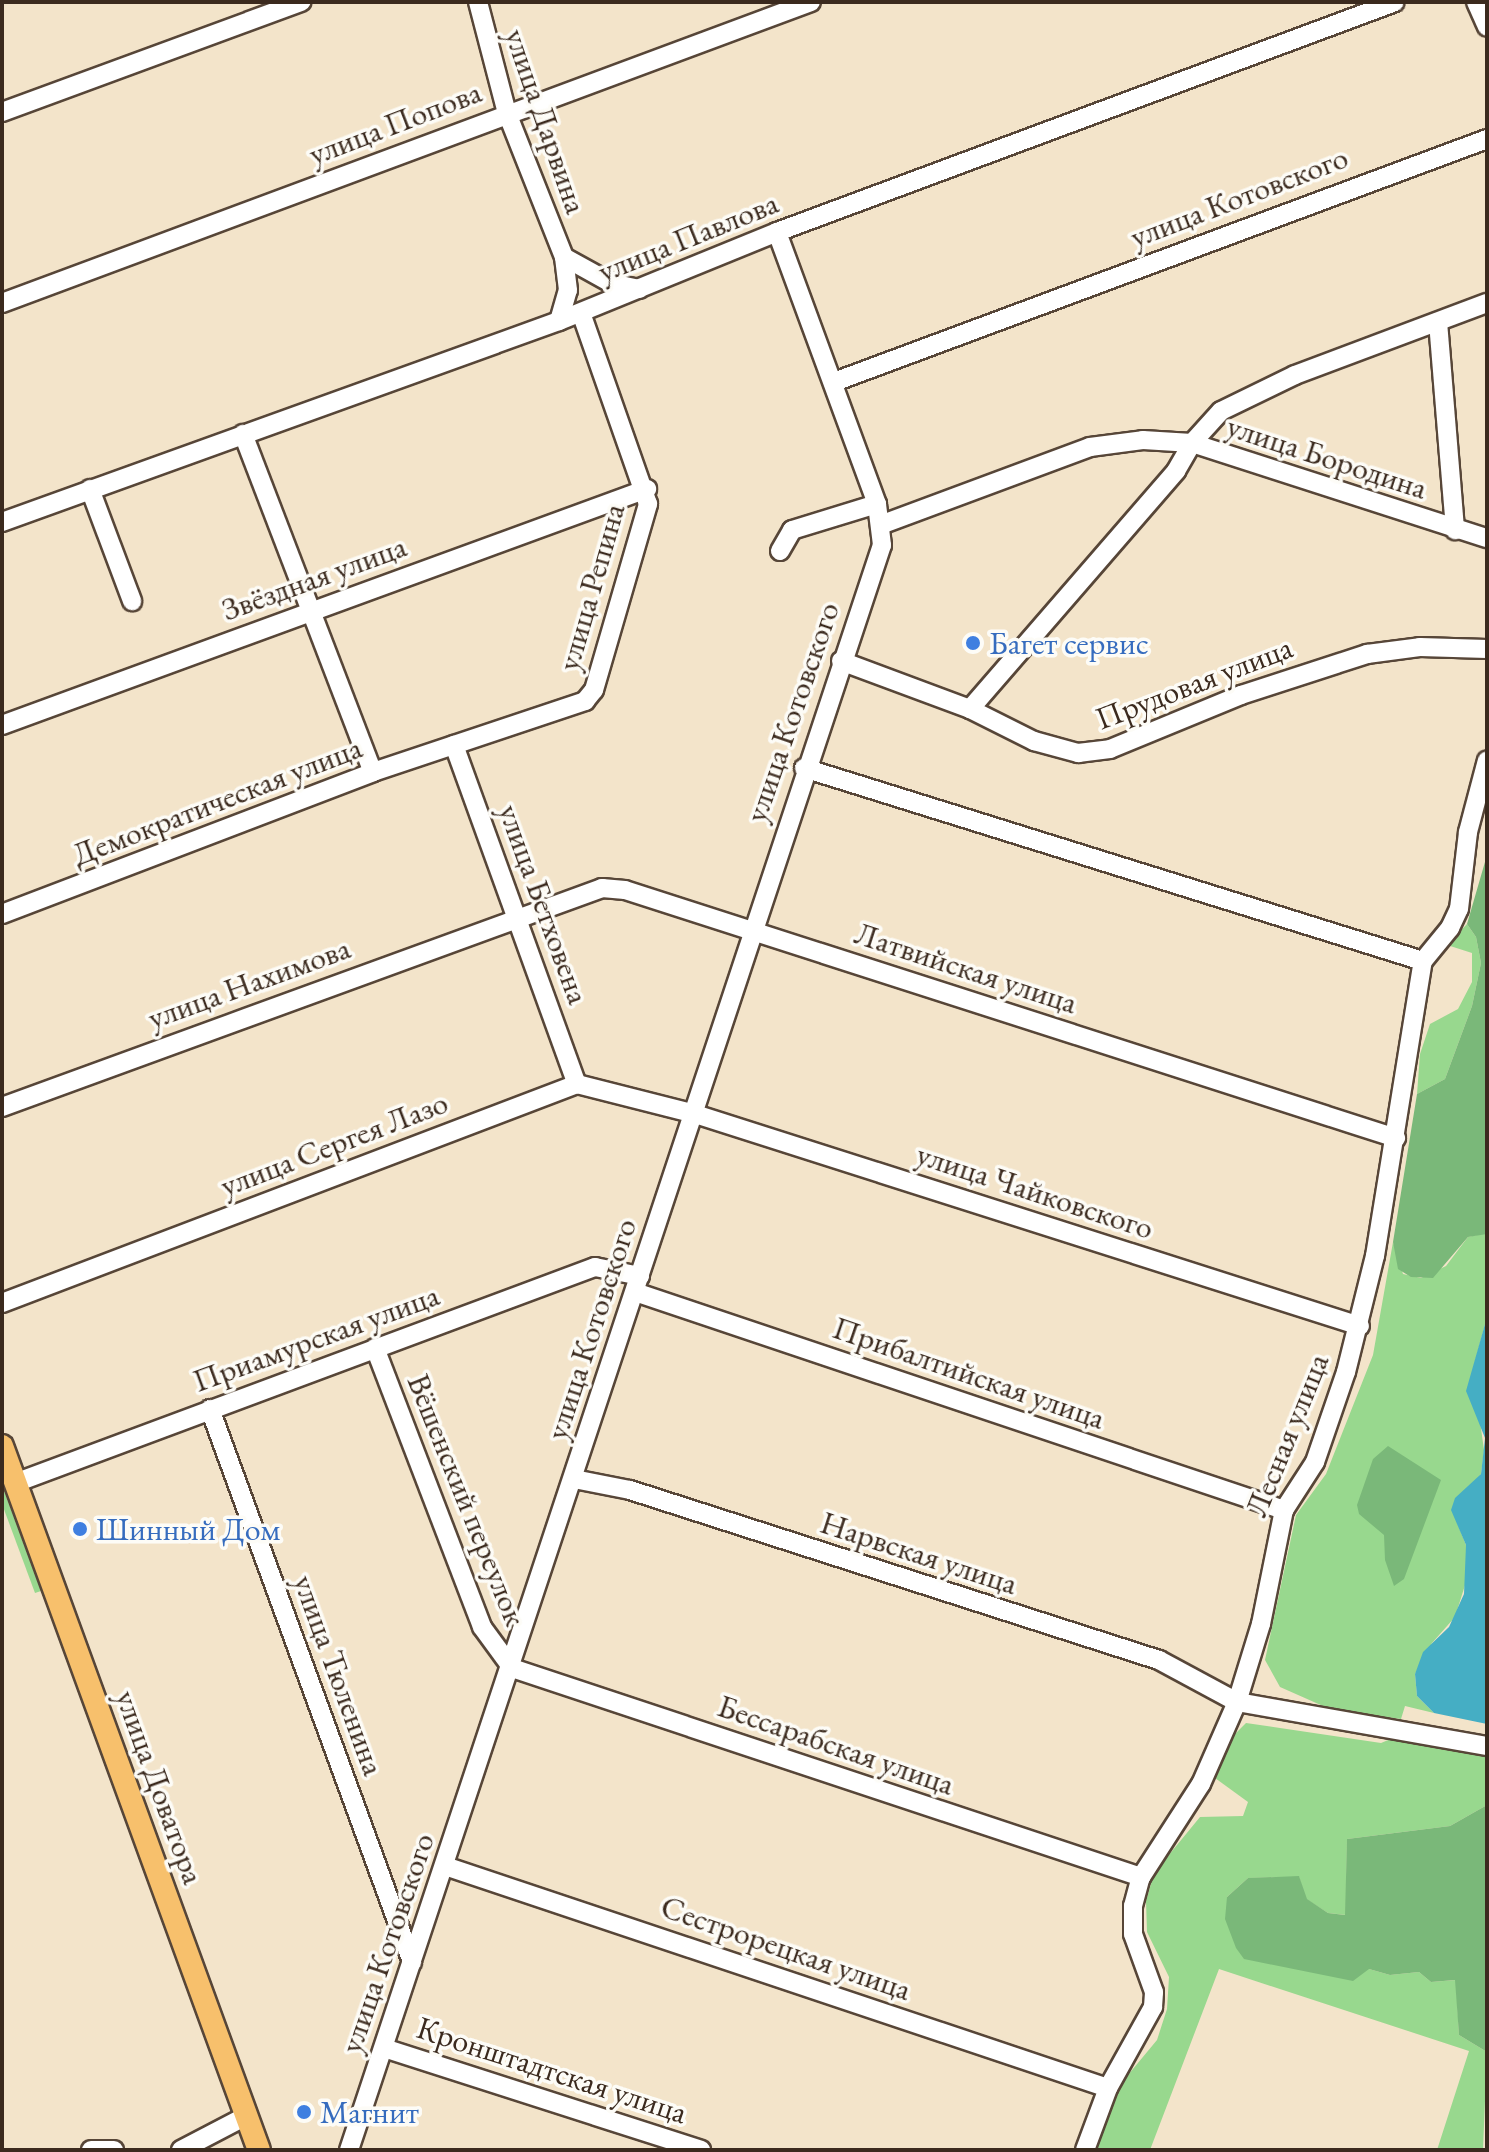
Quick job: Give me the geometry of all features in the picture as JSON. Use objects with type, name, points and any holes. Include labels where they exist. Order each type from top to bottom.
[{"type":"main road","name":"улица Доватора","points":[[2,1446],[259,2150]]},
{"type":"street","points":[[2,112],[301,2]]},
{"type":"street","name":"улица Дарвина","points":[[478,2],[507,113],[564,257],[568,290],[559,321]]},
{"type":"street","name":"улица Попова","points":[[2,303],[811,2]]},
{"type":"street","name":"улица Павлова","points":[[2,522],[581,313],[777,232],[1395,2]]},
{"type":"street","points":[[1476,2],[1487,27]]},
{"type":"street","name":"улица Котовского","points":[[834,382],[1487,139]]},
{"type":"street","name":"улица Котовского","points":[[349,2150],[512,1668],[804,768],[882,545],[883,524],[877,504],[777,232]]},
{"type":"street","name":"улица Дарвина","points":[[564,257],[611,283],[639,289]]},
{"type":"street","points":[[883,524],[1090,447],[1143,440],[1192,443],[1221,411],[1295,375],[1487,303]]},
{"type":"street","name":"улица Репина","points":[[454,745],[572,708],[594,690],[644,526],[647,489],[581,313]]},
{"type":"street","name":"улица Бородина","points":[[1438,322],[1455,530]]},
{"type":"street","points":[[243,434],[373,772]]},
{"type":"street","name":"улица Бородина","points":[[970,709],[1176,471],[1192,443],[1487,538]]},
{"type":"street","points":[[90,489],[132,601]]},
{"type":"street","name":"Звёздная улица","points":[[2,725],[647,489]]},
{"type":"street","points":[[780,551],[792,530],[877,504]]},
{"type":"street","name":"Прудовая улица","points":[[841,661],[970,709],[1060,750],[1096,753],[1281,680],[1367,654],[1420,647],[1487,649]]},
{"type":"street","name":"Демократическая улица","points":[[2,914],[373,772],[454,745]]},
{"type":"street","name":"улица Бетховена","points":[[454,745],[577,1084]]},
{"type":"street","points":[[804,768],[1423,961],[1450,928],[1459,909],[1468,832],[1487,760]]},
{"type":"street","name":"Латвийская улица","points":[[517,916],[602,888],[751,930],[1396,1138]]},
{"type":"street","name":"улица Нахимова","points":[[2,1107],[517,916]]},
{"type":"street","name":"Лесная улица","points":[[1085,2150],[1108,2088],[1153,2007],[1154,1992],[1133,1934],[1133,1906],[1141,1877],[1201,1784],[1237,1702],[1261,1624],[1284,1510],[1315,1462],[1360,1326],[1396,1138],[1423,961]]},
{"type":"street","points":[[577,1084],[692,1113]]},
{"type":"street","name":"улица Сергея Лазо","points":[[2,1303],[577,1084]]},
{"type":"street","name":"улица Чайковского","points":[[692,1113],[1360,1326]]},
{"type":"street","name":"Приамурская улица","points":[[15,1483],[595,1267],[637,1284]]},
{"type":"street","name":"Прибалтийская улица","points":[[637,1284],[1284,1510]]},
{"type":"street","name":"Вёшенский переулок","points":[[375,1348],[482,1627],[512,1668]]},
{"type":"street","name":"улица Тюленина","points":[[210,1409],[412,1962]]},
{"type":"street","name":"Нарвская улица","points":[[574,1479],[630,1490],[1159,1660],[1237,1702],[1487,1746]]},
{"type":"street","name":"Бессарабская улица","points":[[512,1668],[1141,1877]]},
{"type":"street","name":"Сестрорецкая улица","points":[[445,1866],[1108,2088]]},
{"type":"street","name":"Кронштадтская улица","points":[[384,2048],[701,2150]]},
{"type":"street","points":[[181,2150],[246,2116]]},
{"type":"street","points":[[91,2150],[114,2150]]},
{"type":"green space","points":[[1487,855],[1487,1234],[1468,1237],[1433,1278],[1411,1277],[1398,1269],[1393,1242],[1417,1094],[1445,1079],[1472,1006],[1481,963],[1476,937],[1467,924]]},
{"type":"green space","points":[[1467,924],[1476,937],[1481,963],[1472,1006],[1445,1079],[1417,1094],[1420,1054],[1430,1024],[1458,1009],[1472,982],[1472,953],[1447,945]]},
{"type":"green space","points":[[1486,1233],[1487,1317],[1467,1391],[1479,1414],[1484,1450],[1481,1474],[1452,1510],[1466,1545],[1466,1582],[1455,1617],[1432,1643],[1415,1674],[1417,1696],[1434,1713],[1405,1706],[1401,1719],[1332,1710],[1280,1687],[1265,1660],[1296,1515],[1326,1474],[1373,1355],[1393,1242],[1403,1274],[1421,1278],[1446,1266],[1468,1237]]},
{"type":"green space","points":[[1388,1446],[1441,1480],[1404,1579],[1394,1586],[1385,1560],[1384,1535],[1359,1514],[1357,1505],[1373,1459]]},
{"type":"green space","points":[[2,1485],[41,1591],[35,1593],[2,1504]]},
{"type":"green space","points":[[1246,1723],[1381,1743],[1398,1736],[1487,1753],[1487,1805],[1450,1826],[1347,1839],[1346,1915],[1328,1913],[1306,1899],[1299,1877],[1248,1878],[1227,1897],[1369,1969],[1390,1975],[1419,1972],[1431,1982],[1456,1980],[1459,2035],[1487,2052],[1483,2150],[1437,2150],[1469,2051],[1219,1969],[1150,2150],[1095,2150],[1118,2087],[1157,2040],[1167,2009],[1169,1977],[1147,1932],[1146,1901],[1154,1873],[1200,1817],[1243,1816],[1248,1802],[1215,1778],[1230,1739]]},
{"type":"green space","points":[[1487,1805],[1487,2052],[1459,2035],[1455,1980],[1431,1982],[1419,1972],[1390,1975],[1369,1969],[1353,1981],[1244,1959],[1236,1948],[1225,1919],[1227,1897],[1248,1878],[1299,1876],[1307,1899],[1328,1913],[1345,1915],[1347,1839],[1450,1826]]},
{"type":"water","points":[[1487,1317],[1487,1724],[1434,1713],[1417,1696],[1415,1674],[1423,1652],[1449,1627],[1464,1594],[1466,1545],[1451,1510],[1455,1498],[1481,1474],[1485,1438],[1466,1391]]},
{"type":"place","name":"Багет сервис","points":[[973,643]]},
{"type":"place","name":"Шинный Дом","points":[[80,1529]]},
{"type":"place","name":"Магнит","points":[[304,2112]]}]
